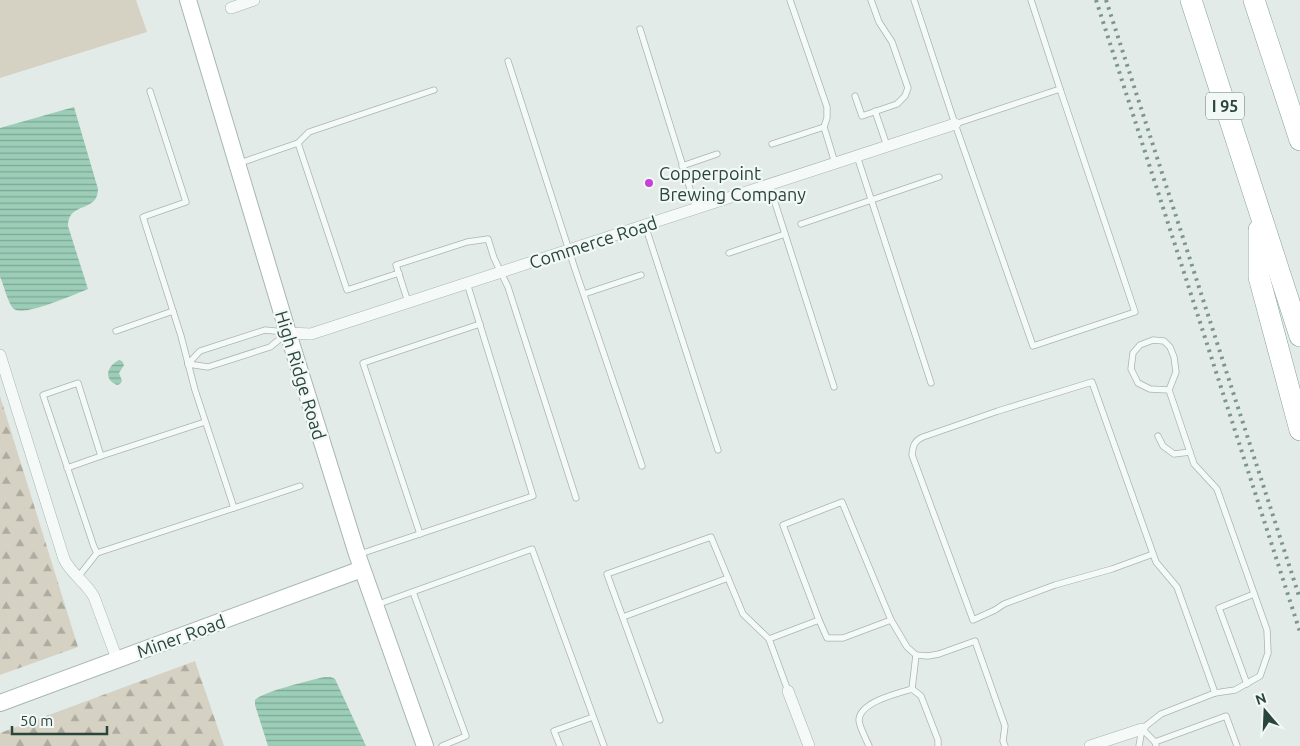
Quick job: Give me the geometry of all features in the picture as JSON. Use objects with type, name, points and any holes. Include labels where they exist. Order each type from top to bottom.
[{"type":"highway","name":"I 95","points":[[1191,0],[1300,336]]},
{"type":"highway","points":[[1254,0],[1300,140]]},
{"type":"highway","points":[[1259,212],[1259,277],[1300,430]]},
{"type":"street","name":"High Ridge Road","points":[[188,0],[288,333],[360,562],[425,746]]},
{"type":"street","points":[[231,8],[254,0]]},
{"type":"street","name":"Commerce Road","points":[[288,333],[311,334],[955,124]]},
{"type":"street","points":[[0,355],[64,559],[68,568],[88,588],[96,601],[117,659]]},
{"type":"street","name":"Miner Road","points":[[0,702],[117,659],[360,562]]},
{"type":"street","points":[[788,691],[809,746]]},
{"type":"street","points":[[1090,746],[1142,729]]},
{"type":"lane","points":[[790,0],[827,107],[827,118],[824,127],[836,163]]},
{"type":"lane","points":[[855,96],[862,116],[897,104],[905,96],[908,88],[892,42],[879,22],[871,0]]},
{"type":"lane","points":[[914,0],[955,124],[1033,346],[1135,312],[1032,0]]},
{"type":"lane","points":[[640,29],[696,208]]},
{"type":"lane","points":[[508,61],[642,466]]},
{"type":"lane","points":[[955,124],[1060,89]]},
{"type":"lane","points":[[237,163],[298,144],[308,132],[434,90]]},
{"type":"lane","points":[[150,91],[186,202],[143,217],[181,336],[205,422],[234,508]]},
{"type":"lane","points":[[875,111],[887,146]]},
{"type":"lane","points":[[772,144],[824,127]]},
{"type":"lane","points":[[298,144],[347,290],[399,273]]},
{"type":"lane","points":[[682,166],[716,154]]},
{"type":"lane","points":[[858,156],[931,383]]},
{"type":"lane","points":[[801,224],[939,177]]},
{"type":"lane","points":[[769,184],[834,387]]},
{"type":"lane","points":[[645,225],[718,450]]},
{"type":"lane","points":[[729,253],[785,234]]},
{"type":"lane","points":[[408,302],[396,265],[467,242],[488,238],[494,258],[508,287],[576,498]]},
{"type":"lane","points":[[584,294],[641,275]]},
{"type":"lane","points":[[360,562],[420,534],[533,496],[467,283]]},
{"type":"lane","points":[[116,331],[173,312]]},
{"type":"lane","points":[[420,534],[363,363],[480,324]]},
{"type":"lane","points":[[188,364],[200,351],[265,330],[288,333]]},
{"type":"lane","points":[[188,364],[208,367],[270,347],[288,333]]},
{"type":"lane","points":[[1139,746],[1142,729],[1161,714],[1215,693],[1235,690],[1260,676],[1268,653],[1268,630],[1217,489],[1194,464],[1169,390],[1176,372],[1174,357],[1170,347],[1164,341],[1153,340],[1140,344],[1133,353],[1131,369],[1138,383],[1150,389],[1169,390]]},
{"type":"lane","points":[[1153,554],[1112,569],[1055,584],[1004,604],[996,610],[973,620],[912,455],[915,443],[923,437],[998,411],[1092,382],[1156,562],[1178,587],[1215,693]]},
{"type":"lane","points":[[97,554],[43,395],[78,383],[102,456]]},
{"type":"lane","points":[[67,468],[205,422]]},
{"type":"lane","points":[[1158,436],[1163,446],[1174,454],[1190,452]]},
{"type":"lane","points":[[78,577],[97,554],[300,486]]},
{"type":"lane","points":[[891,620],[843,638],[827,638],[783,525],[842,502],[891,620],[907,647],[916,656],[928,656],[975,641],[1005,726],[1003,741],[1005,746]]},
{"type":"lane","points":[[660,720],[607,574],[711,537],[743,614],[770,639],[788,691]]},
{"type":"lane","points":[[375,606],[532,549],[604,746]]},
{"type":"lane","points":[[623,617],[728,578]]},
{"type":"lane","points":[[413,592],[466,736],[442,746]]},
{"type":"lane","points":[[1247,684],[1220,608],[1254,594]]},
{"type":"lane","points":[[770,639],[819,620]]},
{"type":"lane","points":[[912,688],[916,656]]},
{"type":"lane","points":[[869,746],[859,720],[862,711],[870,704],[912,688]]},
{"type":"lane","points":[[912,688],[921,696],[938,740],[938,746]]},
{"type":"lane","points":[[1142,729],[1156,744],[1226,716],[1237,746]]},
{"type":"lane","points":[[560,746],[554,731],[593,717]]},
{"type":"green space","points":[[0,0],[136,0],[147,32],[0,78]]},
{"type":"green space","points":[[0,396],[78,647],[0,675]]},
{"type":"green space","points":[[195,661],[224,746],[0,746],[0,733]]},
{"type":"shaded area","points":[[74,107],[98,189],[97,196],[89,205],[73,213],[69,218],[68,226],[88,289],[38,308],[20,311],[12,307],[0,277],[0,128]]},
{"type":"shaded area","points":[[119,360],[124,365],[119,373],[122,381],[117,385],[110,379],[108,372]]},
{"type":"shaded area","points":[[324,677],[335,679],[366,746],[268,746],[255,700],[277,690]]},
{"type":"railway","points":[[1096,0],[1300,632]]},
{"type":"railway","points":[[1106,0],[1300,599]]},
{"type":"place","name":"Copperpoint Brewing Company","points":[[649,183]]}]
